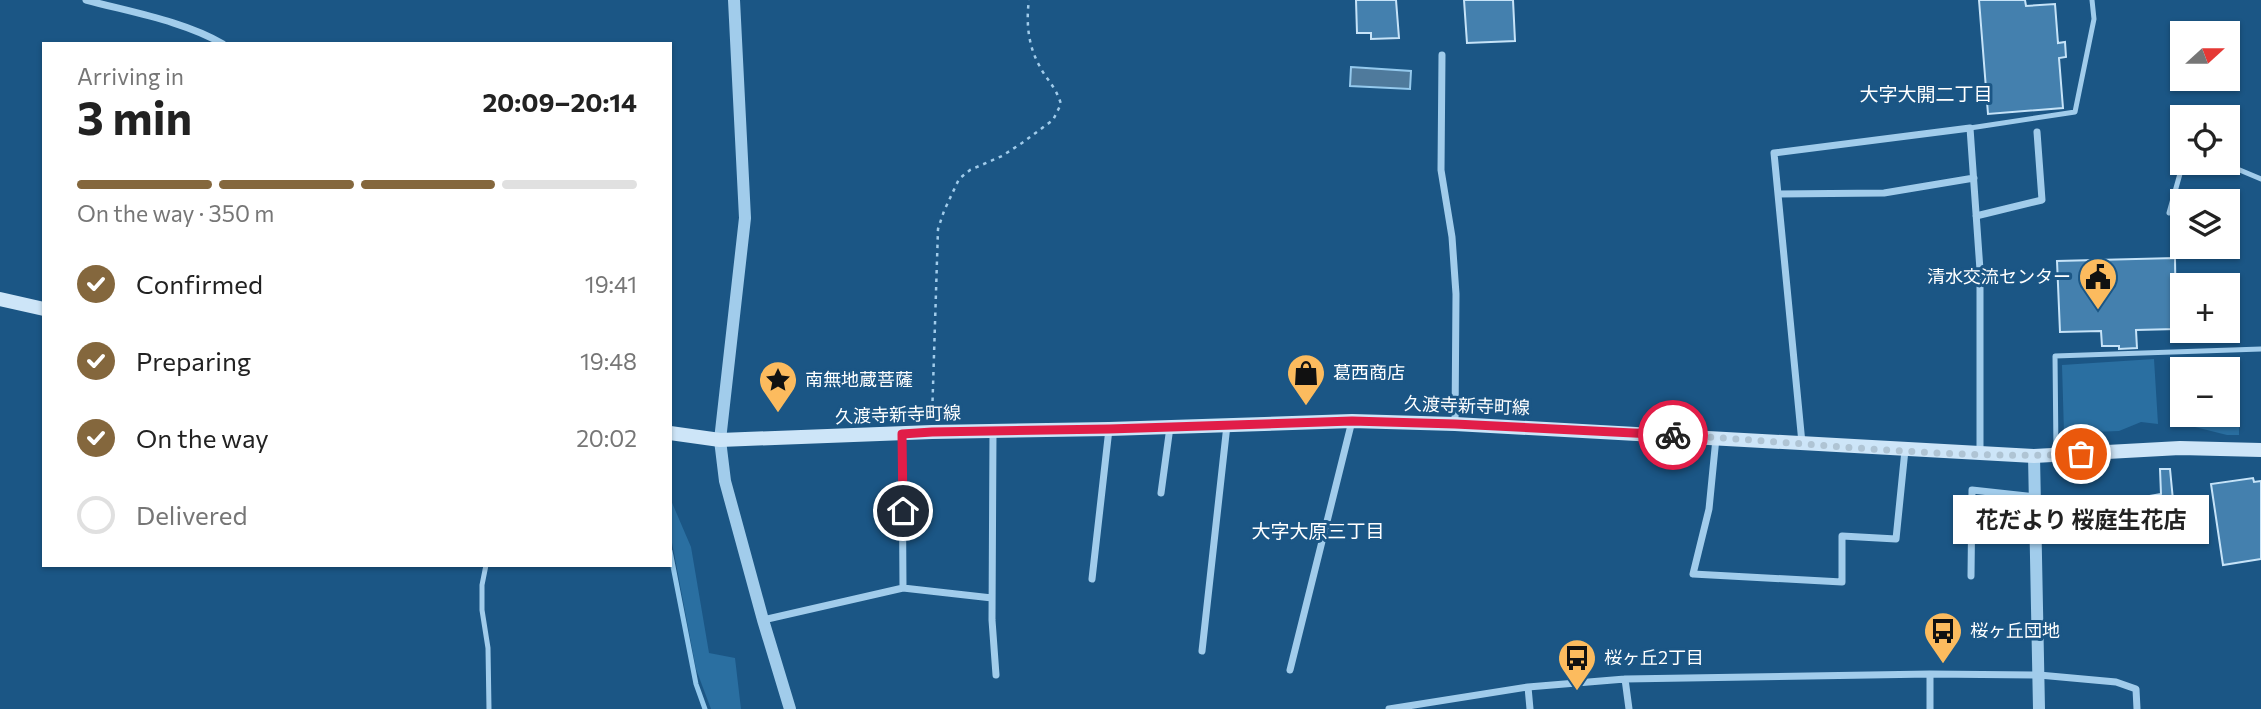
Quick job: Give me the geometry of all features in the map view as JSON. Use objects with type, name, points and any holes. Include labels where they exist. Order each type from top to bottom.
[{"type":"main road","points":[[0,299],[42,309]]},
{"type":"main road","name":"久渡寺新寺町線","points":[[672,433],[720,440],[1352,421],[1716,437],[2034,456],[2180,448],[2261,450]]},
{"type":"street","points":[[86,0],[178,26],[220,42]]},
{"type":"street","points":[[734,0],[745,218],[720,440],[726,481],[790,709]]},
{"type":"street","points":[[1442,55],[1441,170],[1452,237],[1455,283],[1455,424]]},
{"type":"street","points":[[1802,443],[1774,153],[1970,128],[1980,270],[1980,454]]},
{"type":"street","points":[[1976,216],[2042,200],[2037,132]]},
{"type":"street","points":[[1778,194],[1884,193],[1974,178]]},
{"type":"street","points":[[1290,670],[1352,421]]},
{"type":"street","points":[[1202,651],[1227,424]]},
{"type":"street","points":[[1161,493],[1170,427]]},
{"type":"street","points":[[1092,579],[1109,429]]},
{"type":"street","points":[[993,431],[992,598],[996,675]]},
{"type":"street","points":[[902,434],[903,588]]},
{"type":"street","points":[[1716,437],[1709,509],[1693,574],[1842,582],[1842,536],[1896,539],[1905,450]]},
{"type":"street","points":[[2034,456],[2039,709]]},
{"type":"street","points":[[1971,576],[1972,491],[2035,497]]},
{"type":"street","points":[[763,620],[903,588],[992,598]]},
{"type":"street","points":[[1930,674],[1930,709]]},
{"type":"street","points":[[1389,709],[1528,687],[1625,679],[1930,674],[2039,675],[2116,682],[2136,689],[2137,709]]},
{"type":"street","points":[[1625,679],[1629,709]]},
{"type":"street","points":[[1528,687],[1530,709]]},
{"type":"lane","points":[[1970,128],[2075,112],[2094,19],[2092,0]]},
{"type":"lane","points":[[2240,171],[2261,180]]},
{"type":"lane","points":[[2169,213],[2180,175]]},
{"type":"lane","points":[[2056,455],[2055,356],[2261,349]]},
{"type":"lane","points":[[486,567],[482,610],[488,648],[489,709]]},
{"type":"path","points":[[932,432],[938,229],[944,211],[959,179],[970,170],[1002,156],[1053,120],[1061,104],[1056,89],[1039,66],[1031,45],[1027,17],[1029,0]]},
{"type":"shaded area","points":[[1351,67],[1411,71],[1410,89],[1350,86]]},
{"type":"shaded area","points":[[2154,359],[2158,424],[2141,422],[2119,431],[2064,433],[2062,365]]},
{"type":"shaded area","points":[[2195,427],[2239,427],[2239,435],[2227,435]]},
{"type":"shaded area","points":[[672,503],[691,547],[709,653],[735,658],[741,709],[711,709],[696,669],[672,543]]},
{"type":"building","points":[[1356,0],[1396,0],[1399,38],[1371,39],[1371,33],[1357,33]]},
{"type":"building","points":[[1464,0],[1513,0],[1515,41],[1467,43]]},
{"type":"building","points":[[1979,0],[2025,0],[2026,6],[2055,4],[2058,43],[2065,42],[2066,57],[2059,58],[2063,108],[1988,114]]},
{"type":"building","name":"清水交流センター","points":[[2175,259],[2175,273],[2170,273],[2170,329],[2136,330],[2137,348],[2119,349],[2119,346],[2102,346],[2101,331],[2060,332],[2057,261]]},
{"type":"building","points":[[2160,469],[2170,469],[2176,531],[2153,533],[2149,496],[2161,494]]},
{"type":"building","points":[[2253,478],[2254,482],[2261,481],[2261,559],[2223,565],[2211,484]]},
{"type":"waterway","points":[[672,561],[696,684],[705,709]]},
{"type":"way so far","points":[[1673,435],[1955,453],[2034,456],[2081,454]]},
{"type":"place","name":"清水交流センター","points":[[2098,311]]},
{"type":"place","name":"葛西商店","points":[[1306,407]]},
{"type":"place","name":"南無地蔵菩薩","points":[[778,414]]},
{"type":"place","name":"花だより 桜庭生花店","points":[[2081,454]]},
{"type":"place","name":"桜ヶ丘団地","points":[[1943,665]]},
{"type":"place","name":"桜ヶ丘2丁目","points":[[1577,692]]},
{"type":"district","name":"大字大開二丁目","points":[[1926,94]]},
{"type":"district","name":"大字大原三丁目","points":[[1318,531]]},
{"type":"route","points":[[903,511],[902,434],[1352,421],[1673,435]]}]
